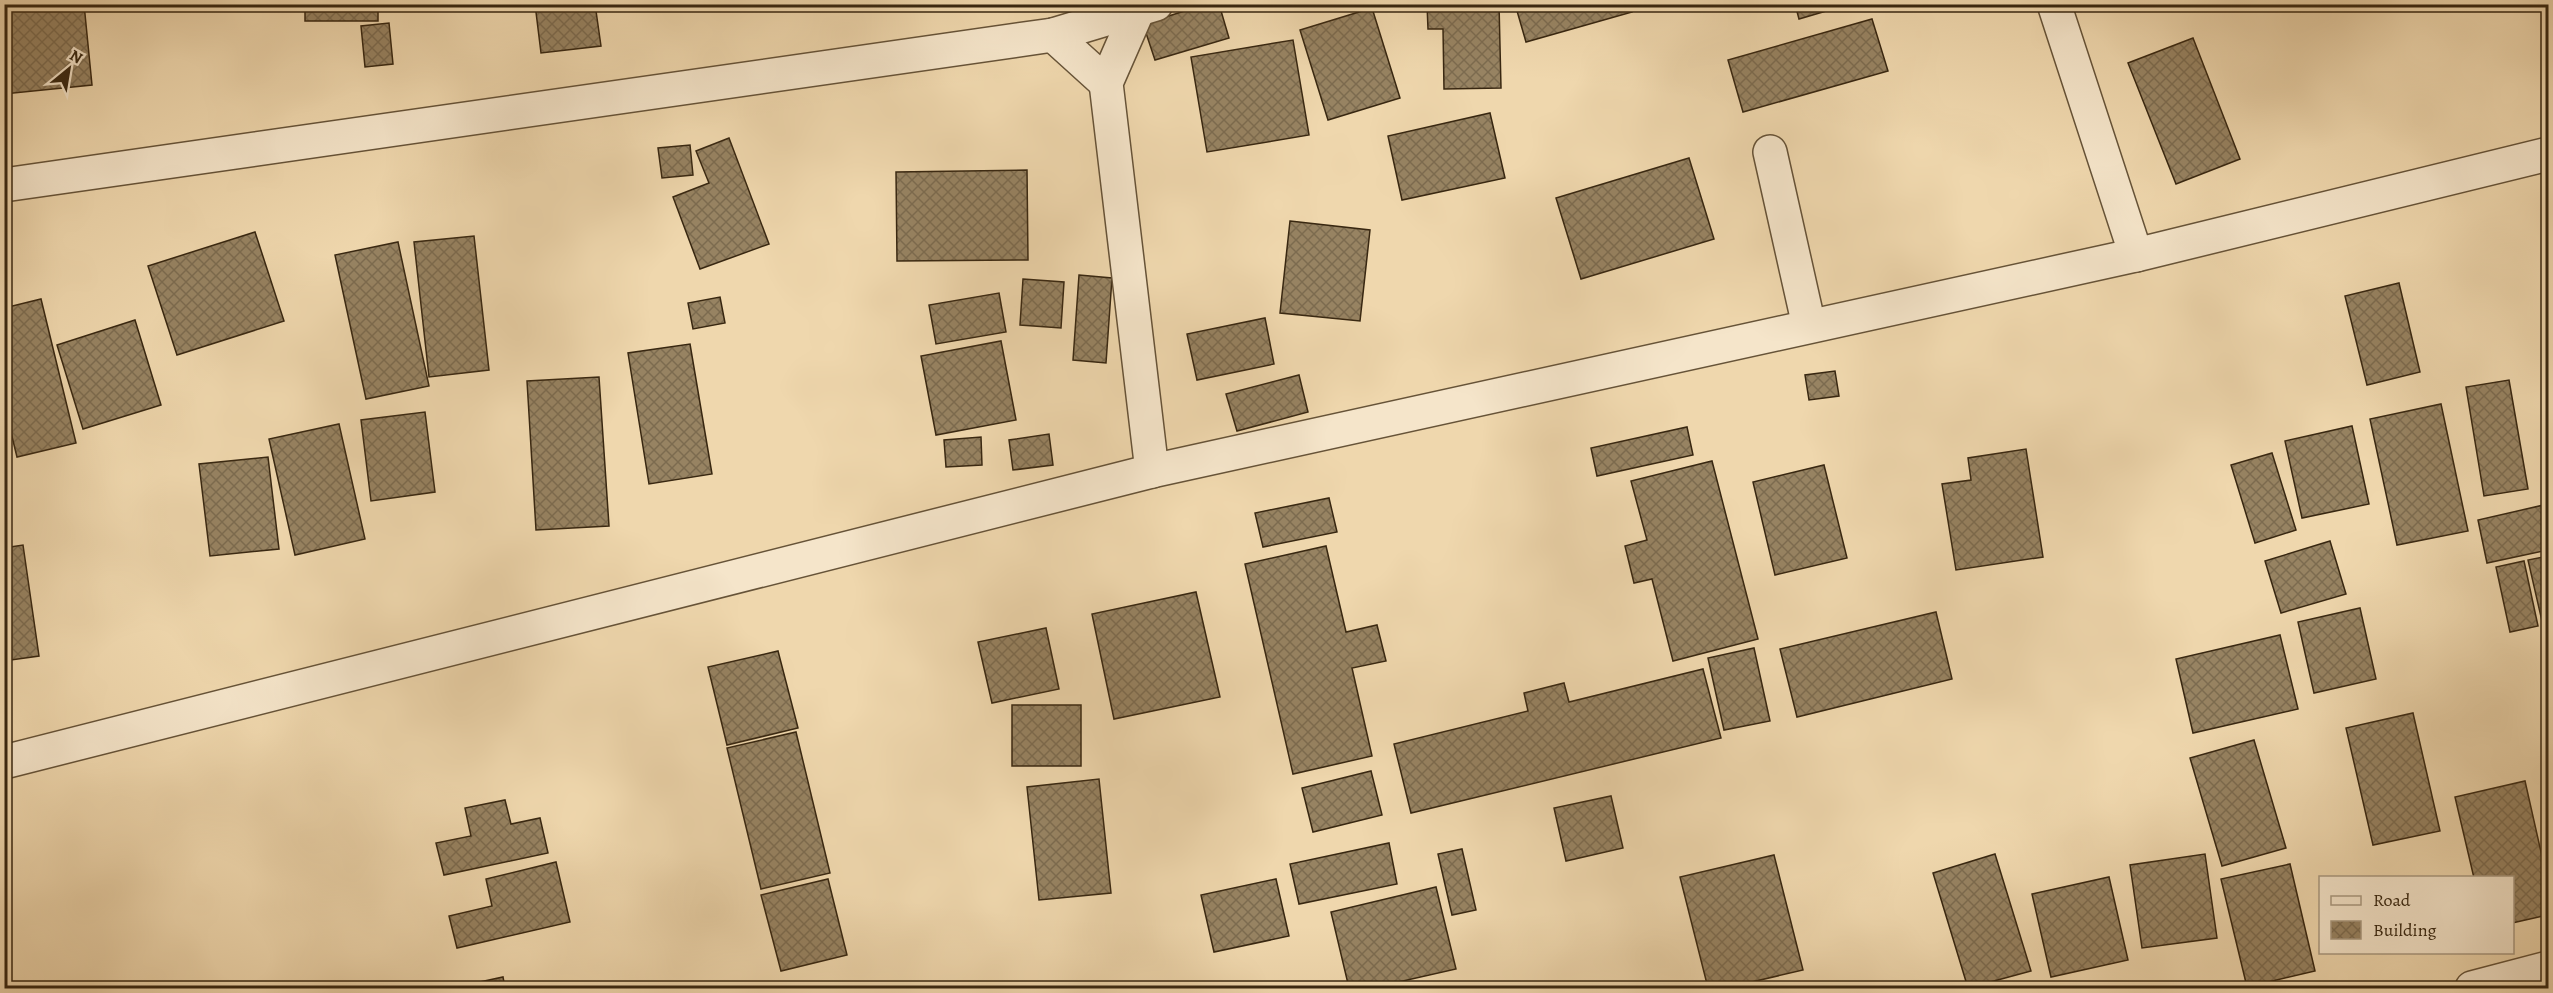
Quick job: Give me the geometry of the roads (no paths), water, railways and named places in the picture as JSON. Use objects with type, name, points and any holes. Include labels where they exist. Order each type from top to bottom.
[{"type":"street","points":[[2054,4],[2136,255]]},
{"type":"street","points":[[4,185],[1053,35],[1147,7]]},
{"type":"street","points":[[1147,7],[1106,84],[1152,471]]},
{"type":"street","points":[[1053,35],[1106,84]]},
{"type":"street","points":[[1770,152],[1809,326]]},
{"type":"street","points":[[4,762],[1152,471],[2136,255],[2548,154]]},
{"type":"street","points":[[2472,988],[2548,968]]}]
